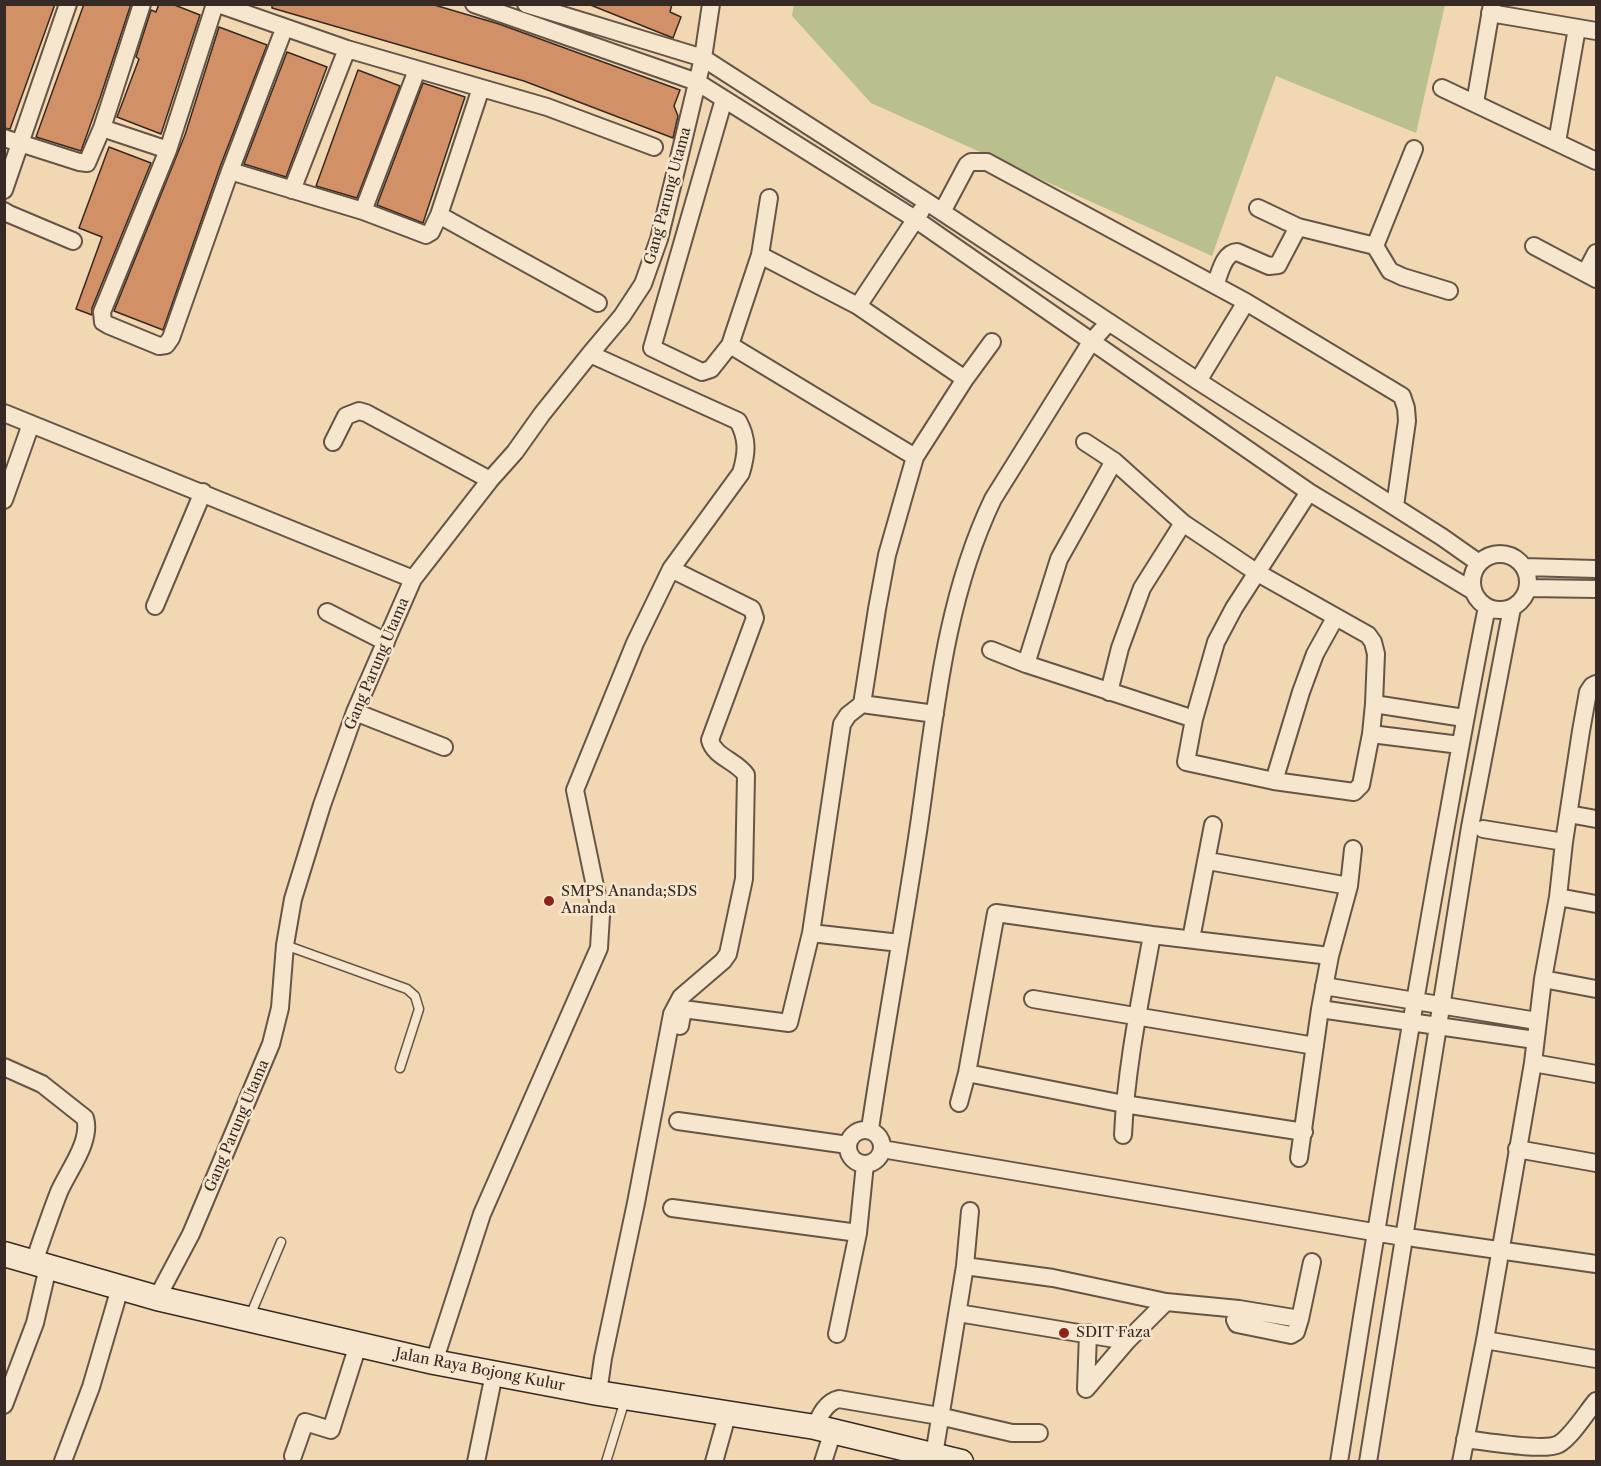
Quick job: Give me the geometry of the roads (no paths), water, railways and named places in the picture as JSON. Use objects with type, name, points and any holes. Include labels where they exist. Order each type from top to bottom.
[{"type":"main road","name":"Jalan Raya Bojong Kulur","points":[[4,1254],[157,1298],[434,1362],[598,1393],[824,1429],[961,1461]]},
{"type":"street","points":[[4,190],[12,140],[69,4]]},
{"type":"street","points":[[12,140],[84,163],[89,159],[102,128],[142,4]]},
{"type":"street","points":[[284,29],[230,171],[171,338],[166,345],[159,346],[103,322],[102,317],[168,150],[216,4],[347,50],[547,107],[654,147]]},
{"type":"street","points":[[474,4],[697,82],[915,219],[1309,492],[1473,591]]},
{"type":"street","name":"Gang Parung Utama","points":[[157,1298],[191,1234],[271,1044],[280,1008],[285,945],[293,898],[355,712],[413,579],[622,316],[643,284],[659,239],[703,58],[711,4]]},
{"type":"street","points":[[532,26],[534,6],[703,58],[927,202],[1198,381],[1395,506],[1479,563]]},
{"type":"street","points":[[1475,104],[1491,9],[1596,31]]},
{"type":"street","points":[[1557,142],[1577,27]]},
{"type":"street","points":[[292,190],[347,50]]},
{"type":"street","points":[[363,212],[417,70]]},
{"type":"street","points":[[230,171],[363,212],[426,235],[431,232],[439,215],[482,88]]},
{"type":"street","points":[[1442,88],[1596,161]]},
{"type":"street","points":[[724,99],[652,348],[702,372],[711,369],[730,345],[760,255],[769,198]]},
{"type":"street","points":[[102,128],[168,150]]},
{"type":"street","points":[[1375,246],[1414,149]]},
{"type":"street","points":[[942,212],[967,165],[971,162],[987,162],[1215,285],[1402,396],[1407,421],[1395,506]]},
{"type":"street","points":[[858,306],[927,202]]},
{"type":"street","points":[[1258,208],[1298,227],[1375,246],[1390,271],[1449,291]]},
{"type":"street","points":[[4,210],[73,241]]},
{"type":"street","points":[[439,215],[598,303]]},
{"type":"street","points":[[1215,285],[1227,256],[1233,252],[1269,266],[1278,265],[1298,227]]},
{"type":"street","points":[[1534,246],[1591,276],[1596,253]]},
{"type":"street","points":[[760,255],[858,306],[965,379]]},
{"type":"street","points":[[1198,381],[1245,302]]},
{"type":"street","points":[[870,1129],[942,659],[951,620],[980,526],[1012,466],[1091,342],[1109,322]]},
{"type":"street","points":[[673,1066],[683,1009],[789,1023],[811,933],[842,724],[848,715],[862,704],[887,555],[915,457],[965,379],[992,342]]},
{"type":"street","points":[[730,345],[915,457]]},
{"type":"street","points":[[434,1362],[482,1214],[599,948],[601,915],[574,790],[635,643],[671,569],[741,473],[746,456],[747,443],[738,421],[590,354]]},
{"type":"street","points":[[333,442],[346,416],[359,411],[490,480]]},
{"type":"street","points":[[4,413],[413,579]]},
{"type":"street","points":[[4,500],[31,424]]},
{"type":"street","points":[[1085,442],[1113,461],[1183,523],[1256,572],[1368,635],[1373,642],[1376,654],[1374,704],[1361,785],[1354,792],[1274,781],[1186,762],[1194,718],[1216,642],[1256,572],[1309,492]]},
{"type":"street","points":[[1026,664],[1059,559],[1113,461]]},
{"type":"street","points":[[155,606],[203,492]]},
{"type":"street","points":[[1109,692],[1120,648],[1142,588],[1183,523]]},
{"type":"street","points":[[1494,554],[1511,555],[1524,567],[1528,577],[1528,588],[1522,600],[1512,608],[1499,610],[1487,607],[1479,601],[1473,591],[1472,576],[1479,563],[1494,554]]},
{"type":"street","points":[[1524,567],[1594,564],[1590,589],[1528,588]]},
{"type":"street","points":[[598,1393],[672,1014],[681,997],[728,954],[744,879],[746,775],[741,768],[714,750],[710,740],[755,618],[754,613],[752,609],[671,569]]},
{"type":"street","points":[[1339,1461],[1414,1001],[1464,718],[1487,607]]},
{"type":"street","points":[[1368,1461],[1408,1238],[1437,1027],[1470,827],[1512,608]]},
{"type":"street","points":[[327,612],[386,642]]},
{"type":"street","points":[[1274,781],[1315,654],[1335,618]]},
{"type":"street","points":[[991,650],[1109,692],[1194,718]]},
{"type":"street","points":[[1461,1461],[1485,1340],[1533,1063],[1537,1021],[1558,897],[1564,842],[1588,732],[1588,692],[1596,684]]},
{"type":"street","points":[[862,704],[935,714]]},
{"type":"street","points":[[1374,704],[1464,718]]},
{"type":"street","points":[[355,712],[444,747]]},
{"type":"street","points":[[1371,734],[1460,745]]},
{"type":"street","points":[[1569,814],[1596,819]]},
{"type":"street","points":[[1191,939],[1208,861],[1213,825]]},
{"type":"street","points":[[1483,829],[1564,842]]},
{"type":"street","points":[[1299,1158],[1324,986],[1349,886],[1353,849]]},
{"type":"street","points":[[1208,861],[1349,886]]},
{"type":"street","points":[[1558,897],[1596,904]]},
{"type":"street","points":[[959,1103],[967,1073],[996,913],[1152,935],[1330,956]]},
{"type":"street","points":[[811,933],[900,943]]},
{"type":"street","points":[[1123,1135],[1124,1104],[1152,935]]},
{"type":"street","points":[[1543,980],[1596,989]]},
{"type":"street","points":[[1324,986],[1537,1021]]},
{"type":"street","points":[[1033,999],[1315,1046]]},
{"type":"street","points":[[1320,1009],[1536,1040]]},
{"type":"street","points":[[1533,1063],[1596,1074]]},
{"type":"street","points":[[4,1067],[42,1084],[85,1118],[87,1127],[77,1159],[60,1190],[41,1265],[35,1323],[4,1405]]},
{"type":"street","points":[[967,1073],[1124,1104],[1304,1132]]},
{"type":"street","points":[[678,1121],[848,1145]]},
{"type":"street","points":[[862,1129],[870,1129],[882,1140],[882,1149],[877,1160],[865,1164],[858,1163],[852,1158],[848,1152],[848,1145],[850,1137],[862,1129]]},
{"type":"street","points":[[882,1149],[1408,1238],[1596,1264]]},
{"type":"street","points":[[1518,1149],[1596,1163]]},
{"type":"street","points":[[837,1334],[858,1233],[865,1164]]},
{"type":"street","points":[[672,1208],[858,1233]]},
{"type":"street","points":[[934,1455],[965,1266],[970,1211]]},
{"type":"street","points":[[965,1266],[1053,1278],[1166,1302],[1239,1309],[1236,1324],[1291,1335],[1296,1332],[1300,1319],[1312,1262]]},
{"type":"street","points":[[63,1461],[91,1387],[120,1288]]},
{"type":"street","points":[[1088,1333],[1086,1389],[1127,1341],[1166,1302]]},
{"type":"street","points":[[958,1313],[1127,1341]]},
{"type":"street","points":[[1485,1340],[1596,1359]]},
{"type":"street","points":[[293,1456],[305,1422],[331,1430],[358,1345]]},
{"type":"street","points":[[476,1461],[494,1374]]},
{"type":"street","points":[[823,1461],[824,1429],[820,1415],[832,1401],[839,1399],[939,1416],[1012,1433],[1040,1433]]},
{"type":"street","points":[[1465,1439],[1533,1446],[1557,1445],[1565,1439],[1596,1401]]},
{"type":"street","points":[[714,1461],[728,1412]]},
{"type":"lane","points":[[285,945],[407,989],[416,996],[419,1009],[400,1068]]},
{"type":"lane","points":[[248,1319],[281,1242]]},
{"type":"lane","points":[[606,1461],[626,1397]]},
{"type":"place","name":"SMPS Ananda;SDS Ananda","points":[[549,901]]},
{"type":"place","name":"SDIT Faza","points":[[1064,1333]]}]
